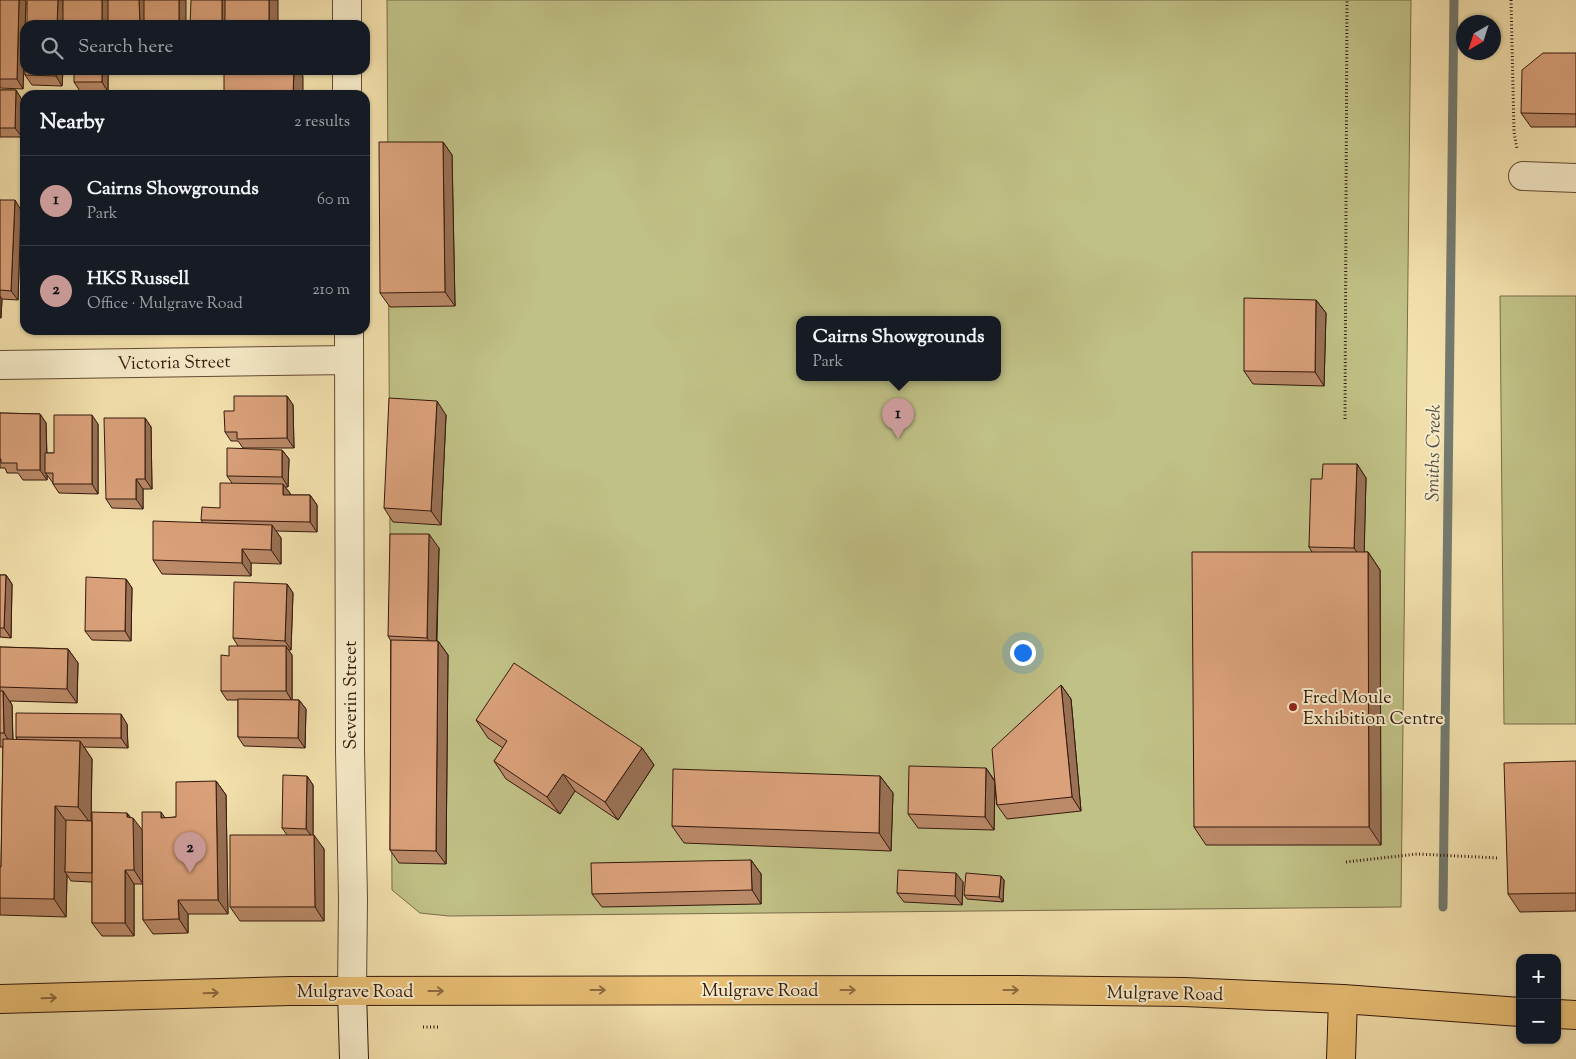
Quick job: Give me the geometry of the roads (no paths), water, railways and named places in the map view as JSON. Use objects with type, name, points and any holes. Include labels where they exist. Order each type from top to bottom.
[{"type":"main road","name":"Mulgrave Road","points":[[0,999],[290,991],[1019,990],[1184,992],[1516,1012]]},
{"type":"main road","points":[[1341,1059],[1343,1000]]},
{"type":"main road","points":[[1561,1014],[1576,1015]]},
{"type":"street","points":[[347,0],[347,20]]},
{"type":"street","points":[[347,75],[347,90]]},
{"type":"street","points":[[1523,176],[1576,178]]},
{"type":"street","name":"Severin Street","points":[[349,335],[350,751],[354,899],[352,991],[354,1059]]},
{"type":"street","name":"Victoria Street","points":[[0,365],[349,360]]},
{"type":"waterway","name":"Smiths Creek","points":[[1443,907],[1454,0]]},
{"type":"place","name":"Cairns Showgrounds","points":[[898,439]]},
{"type":"place","name":"Fred Moule Exhibition Centre","points":[[1293,707]]},
{"type":"place","name":"HKS Russell","points":[[190,873]]}]
